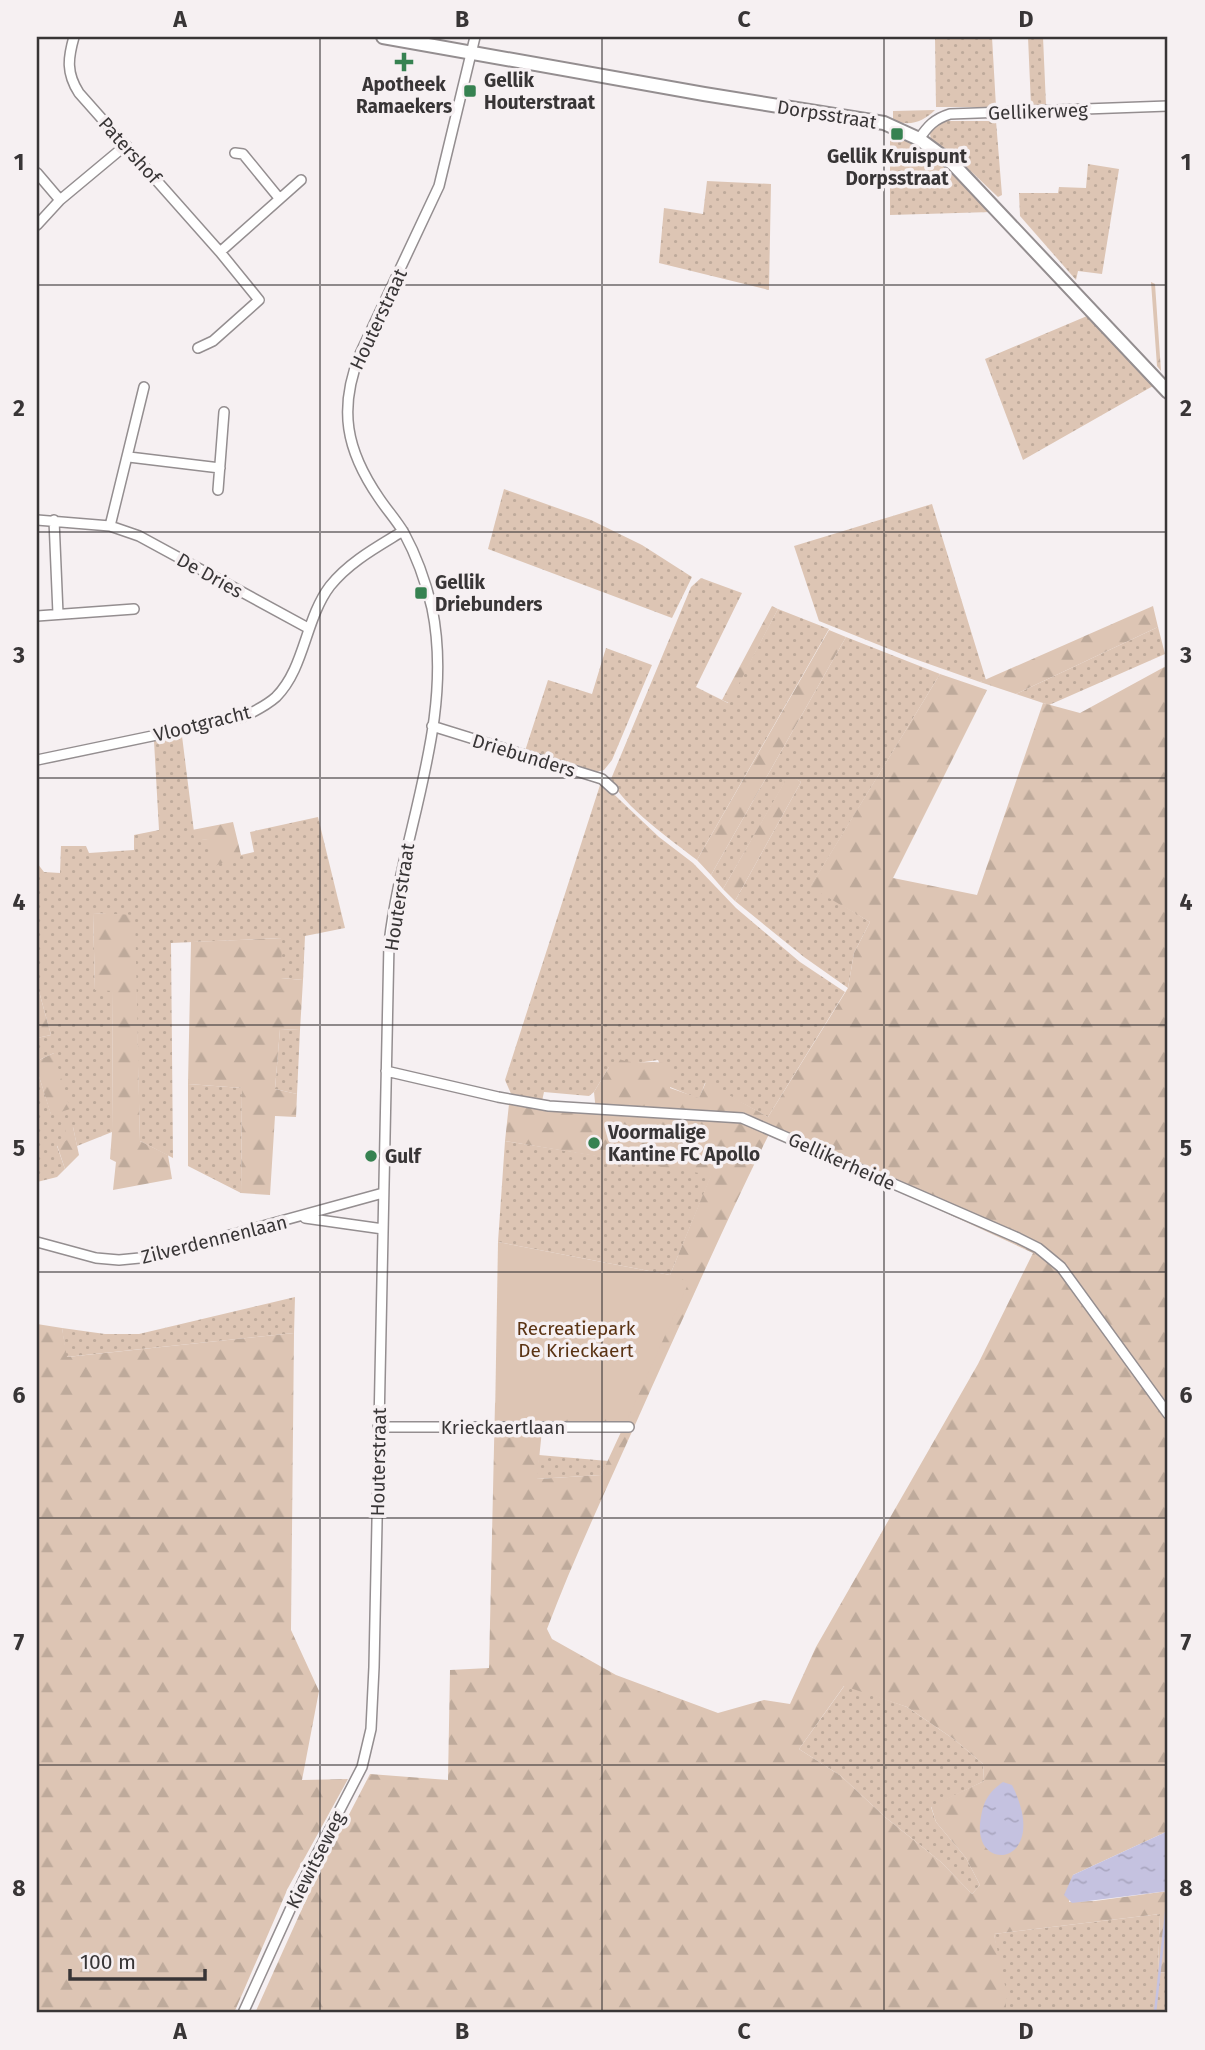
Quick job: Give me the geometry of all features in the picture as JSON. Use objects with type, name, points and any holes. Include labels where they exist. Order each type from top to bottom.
[{"type":"street","name":"Patershof","points":[[74,37],[68,67],[72,83],[260,300],[213,341],[198,348]]},
{"type":"street","name":"Dorpsstraat","points":[[383,37],[884,123],[919,139],[953,163],[1168,392]]},
{"type":"street","name":"Houterstraat","points":[[354,1785],[366,1756],[373,1698],[389,943],[392,915],[432,726],[438,649],[431,606],[421,572],[403,531],[361,470],[346,416],[348,393],[359,354],[439,186],[475,37]]},
{"type":"street","name":"Gellikerweg","points":[[919,139],[929,124],[950,114],[1168,106]]},
{"type":"street","points":[[37,225],[60,200],[126,145]]},
{"type":"street","points":[[235,153],[243,154],[279,198]]},
{"type":"street","points":[[37,173],[60,200]]},
{"type":"street","points":[[220,252],[301,180]]},
{"type":"street","points":[[110,526],[144,387]]},
{"type":"street","points":[[218,490],[225,412]]},
{"type":"street","points":[[129,457],[220,468]]},
{"type":"street","name":"De Dries","points":[[37,520],[110,526],[139,537],[308,628]]},
{"type":"street","points":[[54,520],[58,614]]},
{"type":"street","name":"Vlootgracht","points":[[37,760],[243,717],[262,707],[283,689],[292,673],[317,605],[330,586],[346,568],[403,531]]},
{"type":"street","points":[[37,616],[134,609]]},
{"type":"street","name":"Driebunders","points":[[432,726],[602,779],[613,789]]},
{"type":"street","name":"Gellikerheide","points":[[386,1072],[549,1106],[742,1118],[1018,1238],[1038,1248],[1061,1267],[1168,1414]]},
{"type":"street","name":"Zilverdennenlaan","points":[[40,1241],[96,1258],[139,1258],[383,1193]]},
{"type":"street","name":"Zilverdennenlaan","points":[[300,1217],[383,1229]]},
{"type":"street","name":"Krieckaertlaan","points":[[378,1427],[629,1427]]},
{"type":"street","name":"Kiewitseweg","points":[[243,2013],[304,1878],[354,1785]]},
{"type":"green space","points":[[935,37],[992,37],[996,107],[936,107]]},
{"type":"green space","points":[[1028,37],[1043,37],[1046,105],[1031,106]]},
{"type":"green space","points":[[935,110],[916,122],[893,120],[893,111]]},
{"type":"green space","points":[[945,121],[996,121],[1002,195],[998,197],[958,159],[931,142],[930,133],[937,124]]},
{"type":"green space","points":[[890,132],[918,145],[944,163],[991,212],[890,215]]},
{"type":"green space","points":[[1088,164],[1119,169],[1102,274],[1078,271],[1076,280],[1020,216],[1019,193],[1058,193],[1059,187],[1086,188]]},
{"type":"green space","points":[[707,181],[771,184],[769,290],[659,263],[664,208],[703,214]]},
{"type":"green space","points":[[1151,282],[1155,284],[1161,371],[1157,366]]},
{"type":"green space","points":[[1087,316],[1153,386],[1023,460],[985,359]]},
{"type":"green space","points":[[504,489],[591,520],[642,545],[692,577],[672,618],[488,549]]},
{"type":"green space","points":[[932,504],[986,680],[980,682],[819,621],[794,546]]},
{"type":"green space","points":[[701,578],[742,593],[696,687],[728,703],[778,609],[829,629],[697,860],[625,800],[611,779],[691,587]]},
{"type":"green space","points":[[772,606],[778,609],[729,703],[722,700]]},
{"type":"green space","points":[[1153,606],[1158,627],[1016,694],[980,682]]},
{"type":"green space","points":[[1158,627],[1165,654],[1049,705],[1016,694]]},
{"type":"green space","points":[[829,630],[846,637],[711,875],[697,860]]},
{"type":"green space","points":[[846,637],[940,674],[811,886],[870,922],[854,953],[848,988],[804,957],[735,901],[801,782],[789,775],[723,889],[711,875]]},
{"type":"green space","points":[[606,648],[652,665],[612,760],[604,770],[596,772],[525,751],[548,680],[592,694]]},
{"type":"green space","points":[[1168,665],[1168,1831],[1073,1875],[1069,1902],[1168,1891],[1168,1973],[1158,1972],[1160,1914],[994,1934],[1006,1990],[1006,2013],[255,2013],[315,1880],[370,1774],[448,1780],[450,1670],[489,1668],[495,1403],[664,1306],[670,1275],[711,1175],[505,1141],[509,1104],[596,1112],[594,1092],[609,1067],[619,1059],[673,1066],[670,1088],[699,1098],[706,1082],[768,1117],[848,988],[854,953],[870,922],[810,887],[940,674],[987,690],[893,878],[977,895],[1043,703],[1080,713]],"holes":[[[770,1132],[1033,1253],[978,1364],[816,1647],[790,1704],[764,1700],[718,1713],[616,1675],[552,1639],[547,1629],[584,1538]],[[542,1430],[621,1432],[601,1475],[537,1479]],[[844,1686],[907,1707],[955,1740],[983,1764],[984,1781],[931,1806],[936,1822],[966,1858],[980,1885],[972,1894],[941,1862],[885,1817],[841,1776],[799,1749]]]},
{"type":"green space","points":[[182,736],[195,840],[208,839],[241,855],[254,852],[250,832],[318,817],[345,928],[305,936],[303,980],[281,978],[281,938],[171,943],[173,1158],[140,1141],[134,916],[93,913],[95,990],[113,990],[112,1132],[77,1146],[73,1127],[68,1140],[57,1146],[65,1169],[57,1177],[37,1182],[37,1070],[51,1114],[54,1053],[37,1061],[37,1038],[51,1035],[37,984],[37,863],[44,872],[60,873],[61,846],[86,846],[89,853],[134,850],[134,835],[159,830],[154,741]]},
{"type":"green space","points":[[789,774],[801,782],[735,901],[723,889]]},
{"type":"green space","points":[[601,782],[659,837],[693,863],[736,908],[800,962],[845,992],[768,1117],[705,1083],[699,1099],[670,1087],[658,1060],[609,1067],[589,1096],[544,1092],[542,1101],[512,1096],[505,1080]]},
{"type":"green space","points":[[233,822],[241,855],[213,867],[208,839],[195,841],[192,830]]},
{"type":"green space","points":[[93,913],[135,915],[140,1141],[168,1155],[172,1179],[113,1190],[116,1162],[110,1159],[113,991],[95,990]]},
{"type":"green space","points":[[282,938],[281,978],[303,980],[300,1030],[280,1029],[275,1089],[297,1094],[296,1117],[275,1116],[270,1195],[241,1193],[242,1088],[188,1084],[191,942]]},
{"type":"green space","points":[[37,984],[51,1035],[37,1038]]},
{"type":"green space","points":[[280,1029],[300,1030],[297,1094],[275,1089]]},
{"type":"green space","points":[[54,1053],[70,1109],[51,1115],[37,1070],[37,1061]]},
{"type":"green space","points":[[188,1084],[242,1088],[241,1193],[188,1166]]},
{"type":"green space","points":[[73,1127],[79,1155],[65,1169],[57,1145],[67,1140],[65,1129]]},
{"type":"green space","points":[[505,1141],[712,1174],[670,1275],[498,1242]]},
{"type":"green space","name":"Recreatiepark De Krieckaert","points":[[498,1242],[670,1275],[689,1282],[628,1418],[495,1418]]},
{"type":"green space","points":[[295,1297],[294,1333],[66,1357],[62,1328],[105,1334],[139,1334]]},
{"type":"green space","points":[[37,1324],[62,1328],[67,1357],[294,1333],[291,1630],[319,1691],[302,1780],[348,1779],[288,1888],[234,2013],[37,2013]]},
{"type":"green space","points":[[539,1455],[608,1461],[601,1475],[536,1479]]},
{"type":"green space","points":[[845,1685],[907,1707],[955,1740],[983,1764],[984,1781],[931,1807],[936,1822],[966,1858],[980,1885],[972,1894],[941,1862],[885,1817],[841,1776],[799,1749]]},
{"type":"green space","points":[[1160,1914],[1158,1972],[1168,1973],[1168,2013],[1006,2013],[994,1934]]},
{"type":"water","points":[[1003,1782],[1012,1785],[1022,1812],[1023,1833],[1017,1847],[1007,1854],[996,1854],[987,1848],[981,1836],[981,1817],[988,1797]]},
{"type":"water","points":[[1168,1831],[1168,1891],[1072,1903],[1064,1895],[1073,1875]]},
{"type":"waterway","points":[[1155,2013],[1168,1895]]},
{"type":"place","name":"Apotheek Ramaekers","points":[[404,62]]},
{"type":"place","name":"Gellik Houterstraat","points":[[470,91]]},
{"type":"place","name":"Gellik Kruispunt Dorpsstraat","points":[[897,134]]},
{"type":"place","name":"Gellik Driebunders","points":[[421,593]]},
{"type":"place","name":"Voormalige Kantine FC Apollo","points":[[594,1143]]},
{"type":"place","name":"Gulf","points":[[371,1156]]}]
